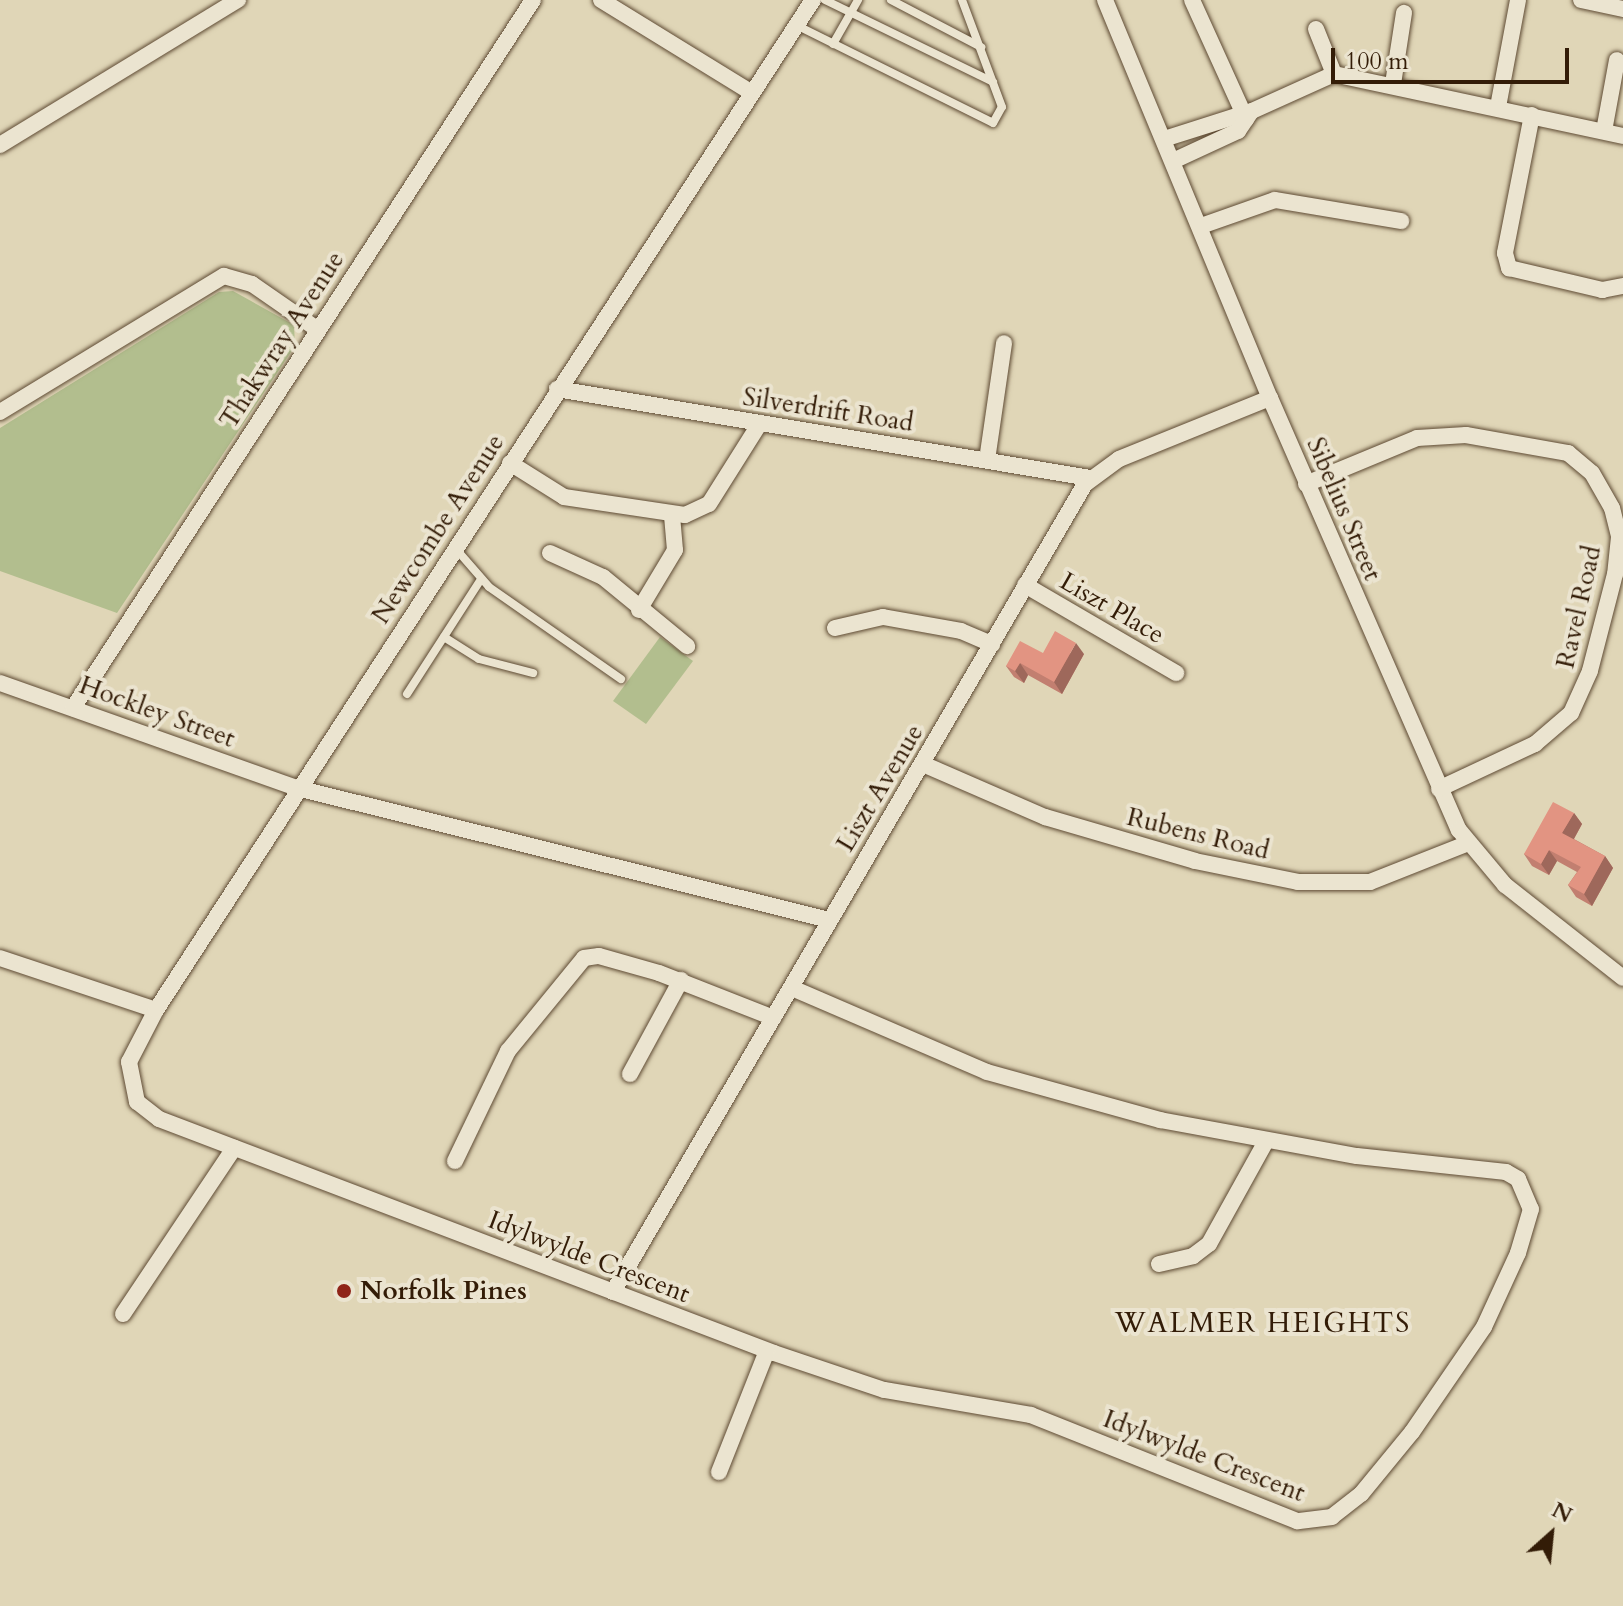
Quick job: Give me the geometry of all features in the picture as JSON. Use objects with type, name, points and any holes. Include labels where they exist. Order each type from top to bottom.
[{"type":"street","points":[[0,145],[238,0]]},
{"type":"street","name":"Thakwray Avenue","points":[[73,708],[533,0]]},
{"type":"street","points":[[601,0],[752,93]]},
{"type":"street","name":"Newcombe Avenue","points":[[132,1093],[129,1062],[156,1010],[297,788],[813,0]]},
{"type":"street","name":"Sibelius Street","points":[[1105,0],[1306,484],[1466,844],[1505,885],[1623,978]]},
{"type":"street","points":[[1192,0],[1247,114]]},
{"type":"street","points":[[1498,107],[1518,0]]},
{"type":"street","points":[[1581,0],[1603,2],[1623,9]]},
{"type":"street","points":[[1393,84],[1404,13]]},
{"type":"street","points":[[1316,29],[1334,74]]},
{"type":"street","points":[[1604,131],[1617,60]]},
{"type":"street","points":[[1164,139],[1247,114],[1334,74],[1393,84],[1623,136]]},
{"type":"street","points":[[1173,161],[1238,131],[1247,114]]},
{"type":"street","points":[[1532,115],[1505,253],[1509,268],[1602,290],[1623,286]]},
{"type":"street","points":[[1201,226],[1275,200],[1401,221]]},
{"type":"street","points":[[0,412],[224,276],[252,284],[317,329]]},
{"type":"street","points":[[987,460],[1004,343]]},
{"type":"street","name":"Silverdrift Road","points":[[557,389],[1090,478]]},
{"type":"street","name":"Liszt Avenue","points":[[613,1292],[1090,478],[1119,459],[1270,398]]},
{"type":"street","points":[[510,463],[564,497],[672,515],[701,511],[709,504],[760,423]]},
{"type":"street","name":"Ravel Road","points":[[1306,484],[1417,438],[1466,435],[1568,453],[1592,473],[1612,508],[1619,537],[1615,574],[1587,681],[1571,713],[1535,744],[1439,789]]},
{"type":"street","points":[[639,610],[675,550],[672,515]]},
{"type":"street","points":[[550,553],[603,577],[639,610],[687,646]]},
{"type":"street","name":"Liszt Place","points":[[1025,585],[1176,673]]},
{"type":"street","points":[[835,628],[883,617],[961,631],[992,644]]},
{"type":"street","name":"Hockley Street","points":[[0,683],[297,788],[829,920]]},
{"type":"street","name":"Rubens Road","points":[[923,764],[1045,817],[1182,858],[1289,881],[1370,882],[1466,844]]},
{"type":"street","points":[[455,1161],[508,1051],[581,960],[599,956],[681,980],[774,1018]]},
{"type":"street","points":[[0,958],[156,1010]]},
{"type":"street","points":[[630,1074],[681,980]]},
{"type":"street","name":"Idylwylde Crescent","points":[[132,1093],[144,1110],[159,1119],[767,1351],[884,1390],[1031,1415],[1284,1518],[1308,1522],[1332,1517],[1361,1494],[1412,1432],[1484,1327],[1518,1253],[1531,1209],[1518,1179],[1506,1172],[1266,1141],[1160,1120],[987,1072],[792,988]]},
{"type":"street","points":[[1159,1264],[1193,1256],[1209,1244],[1266,1141]]},
{"type":"street","points":[[123,1314],[234,1148]]},
{"type":"street","points":[[719,1472],[767,1351]]},
{"type":"lane","points":[[825,0],[994,82]]},
{"type":"lane","points":[[833,44],[858,0]]},
{"type":"lane","points":[[891,0],[981,47]]},
{"type":"lane","points":[[796,25],[993,123],[1002,107],[962,0]]},
{"type":"lane","points":[[454,547],[481,579],[621,679]]},
{"type":"lane","points":[[407,694],[481,579]]},
{"type":"lane","points":[[444,637],[479,659],[533,673]]},
{"type":"green space","points":[[233,291],[294,325],[295,346],[117,613],[0,571],[0,428],[219,292]]},
{"type":"green space","points":[[660,637],[693,661],[646,724],[613,701]]},
{"type":"building","points":[[1055,631],[1076,643],[1054,682],[1020,663],[1015,671],[1006,666],[1020,641],[1043,653]]},
{"type":"building","points":[[1553,802],[1574,813],[1562,833],[1605,856],[1584,894],[1568,885],[1581,867],[1549,850],[1541,864],[1524,854]]},
{"type":"place","name":"Norfolk Pines","points":[[344,1291]]},
{"type":"district","name":"WALMER HEIGHTS","points":[[1263,1323]]}]
